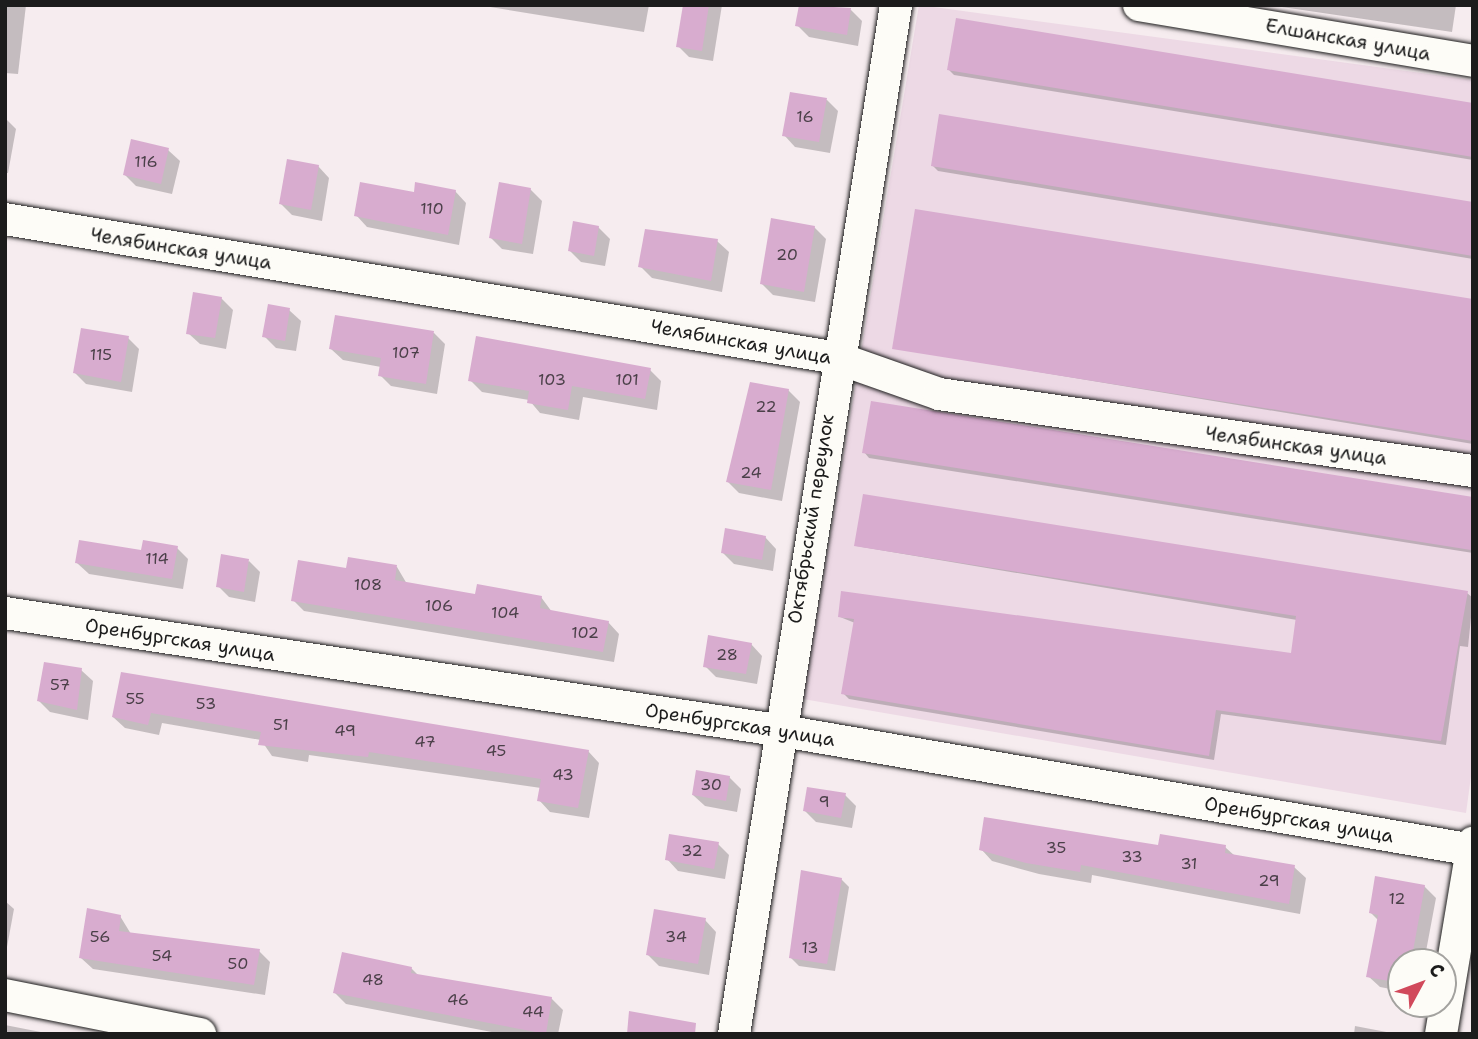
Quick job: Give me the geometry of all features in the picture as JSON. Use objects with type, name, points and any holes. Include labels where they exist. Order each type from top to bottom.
[{"type":"street","name":"Октябрьский переулок","points":[[734,1034],[777,730],[896,5]]},
{"type":"street","name":"Елшанская улица","points":[[1139,5],[1473,61]]},
{"type":"street","name":"Челябинская улица","points":[[5,219],[837,358],[939,394],[1473,471]]},
{"type":"street","name":"Оренбургская улица","points":[[5,613],[777,730],[1472,847]]},
{"type":"street","points":[[1441,1034],[1472,847]]},
{"type":"street","points":[[5,995],[200,1034]]},
{"type":"shaded area","points":[[919,5],[1473,80],[1473,762],[1466,813],[803,699]]},
{"type":"building","points":[[683,5],[709,5],[702,51],[676,47]]},
{"type":"building","points":[[799,5],[851,8],[847,35],[795,26]]},
{"type":"building","points":[[956,18],[1473,103],[1473,157],[947,70]]},
{"type":"building","points":[[790,92],[827,98],[819,142],[782,136]]},
{"type":"building","points":[[939,114],[1473,202],[1473,256],[931,166]]},
{"type":"building","points":[[131,139],[169,148],[161,184],[123,175]]},
{"type":"building","points":[[287,159],[319,165],[311,210],[279,204]]},
{"type":"building","points":[[360,182],[414,192],[415,182],[456,190],[448,235],[354,216]]},
{"type":"building","points":[[499,182],[531,188],[522,244],[489,238]]},
{"type":"building","points":[[915,209],[1473,299],[1473,441],[892,349]]},
{"type":"building","points":[[771,218],[815,226],[804,292],[760,284]]},
{"type":"building","points":[[573,221],[599,226],[594,256],[568,251]]},
{"type":"building","points":[[645,229],[718,239],[711,281],[638,267]]},
{"type":"building","points":[[193,292],[222,297],[215,338],[186,334]]},
{"type":"building","points":[[268,304],[290,308],[285,341],[262,337]]},
{"type":"building","points":[[335,315],[434,331],[426,384],[378,376],[381,358],[329,349]]},
{"type":"building","points":[[81,328],[129,336],[121,382],[73,373]]},
{"type":"building","points":[[476,336],[651,368],[645,399],[572,386],[568,410],[527,403],[529,391],[468,381]]},
{"type":"building","points":[[750,382],[789,389],[771,490],[726,482]]},
{"type":"building","points":[[871,401],[1473,497],[1471,550],[862,453]]},
{"type":"building","points":[[863,494],[1468,591],[1441,741],[1216,710],[1209,756],[841,694],[854,619],[838,617],[841,591],[1291,653],[1296,616],[854,546]]},
{"type":"building","points":[[725,528],[766,536],[762,560],[721,553]]},
{"type":"building","points":[[79,540],[141,550],[143,540],[178,546],[172,579],[75,563]]},
{"type":"building","points":[[221,554],[249,559],[244,592],[216,587]]},
{"type":"building","points":[[348,557],[397,565],[395,580],[475,594],[477,584],[542,596],[540,608],[609,621],[603,652],[291,601],[298,560],[346,568]]},
{"type":"building","points":[[708,635],[752,643],[746,674],[703,667]]},
{"type":"building","points":[[44,662],[82,668],[77,710],[37,701]]},
{"type":"building","points":[[121,672],[589,750],[578,808],[537,801],[541,779],[369,752],[368,757],[258,745],[261,732],[151,713],[148,725],[112,717]]},
{"type":"building","points":[[696,770],[730,776],[726,801],[692,795]]},
{"type":"building","points":[[807,787],[846,793],[841,818],[803,811]]},
{"type":"building","points":[[984,817],[1158,845],[1160,834],[1226,845],[1225,853],[1295,865],[1289,904],[1081,865],[1080,872],[1026,863],[979,850]]},
{"type":"building","points":[[669,834],[719,842],[714,869],[665,860]]},
{"type":"building","points":[[801,870],[842,878],[827,964],[789,958]]},
{"type":"building","points":[[1375,876],[1425,885],[1414,948],[1387,948],[1387,981],[1366,977],[1378,915],[1369,913]]},
{"type":"building","points":[[87,908],[121,915],[119,931],[260,949],[254,985],[79,958]]},
{"type":"building","points":[[654,909],[706,918],[698,964],[646,955]]},
{"type":"building","points":[[342,952],[412,967],[411,973],[552,997],[546,1034],[333,993]]},
{"type":"building","points":[[629,1011],[696,1023],[695,1034],[627,1034]]}]
